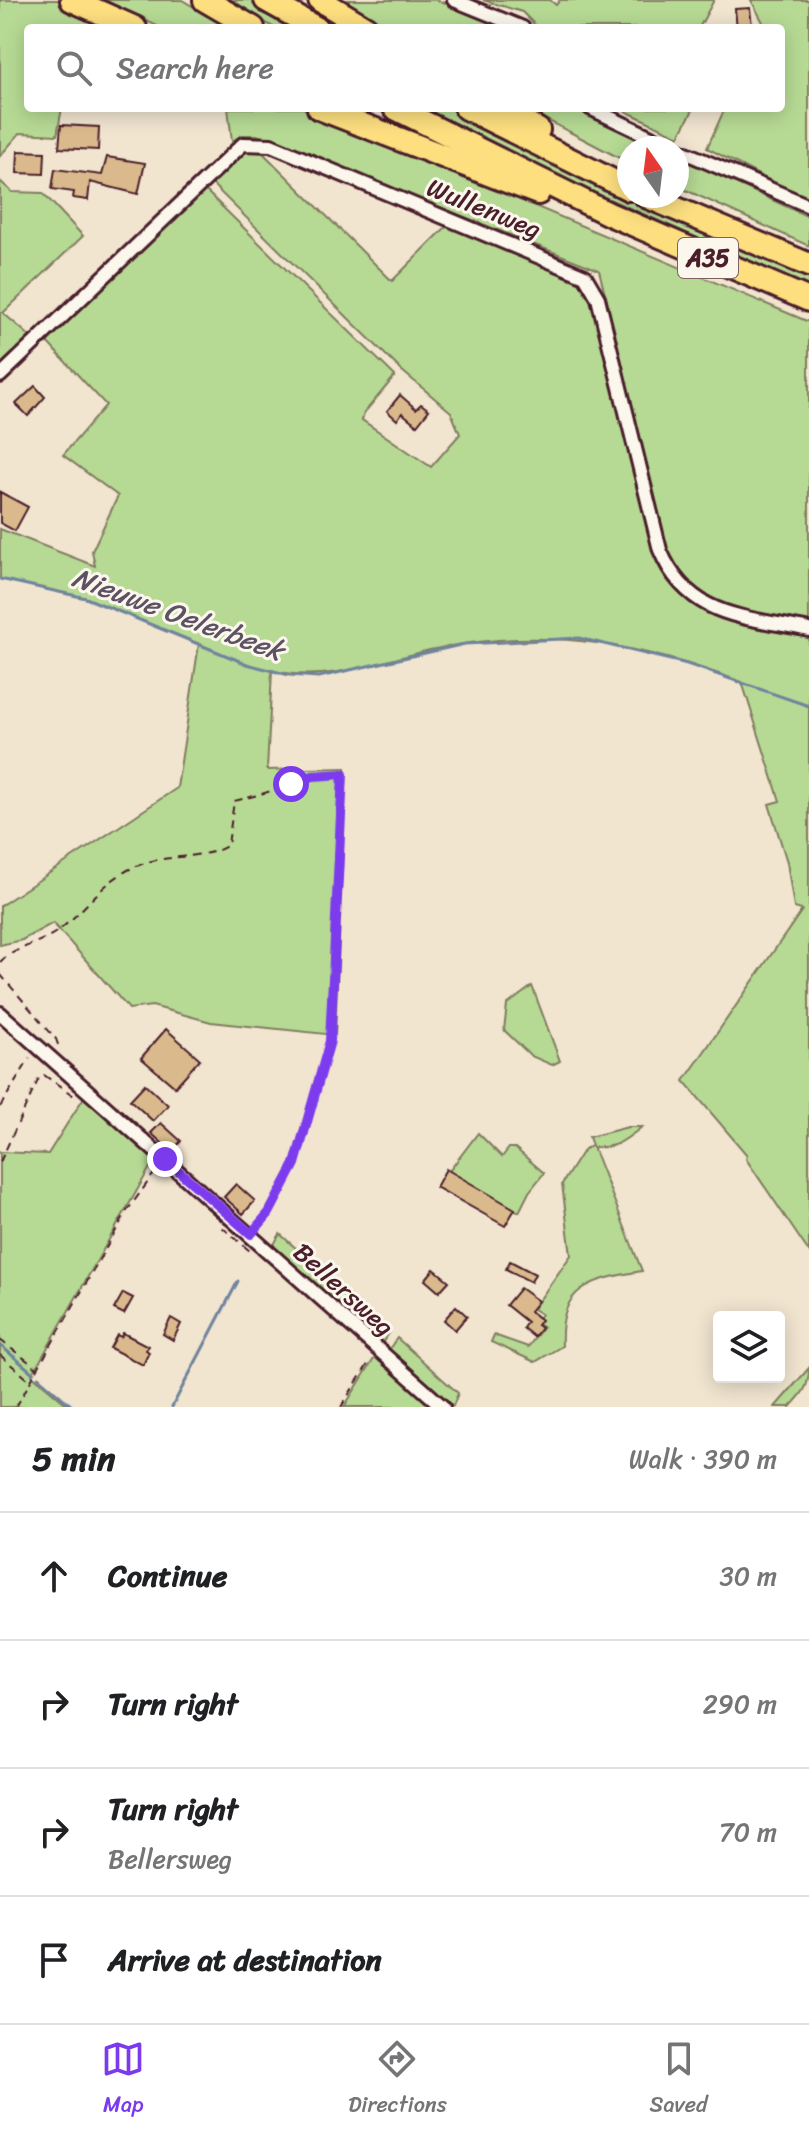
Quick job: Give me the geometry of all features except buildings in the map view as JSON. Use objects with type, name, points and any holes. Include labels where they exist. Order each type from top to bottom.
[{"type":"highway","points":[[72,0],[126,24]]},
{"type":"highway","points":[[205,0],[246,24]]},
{"type":"highway","points":[[266,0],[309,24]]},
{"type":"highway","points":[[320,0],[359,24]]},
{"type":"highway","name":"A35","points":[[329,112],[516,187],[609,214]]},
{"type":"highway","name":"A35","points":[[403,112],[609,214],[809,300]]},
{"type":"highway","points":[[474,112],[617,183]]},
{"type":"highway","points":[[507,112],[617,182]]},
{"type":"highway","name":"A35","points":[[674,208],[809,265]]},
{"type":"street","points":[[454,0],[513,24]]},
{"type":"street","points":[[598,112],[649,136]]},
{"type":"street","name":"Wullenweg","points":[[0,376],[243,144],[271,145],[585,276],[598,298],[660,550],[673,577],[687,593],[717,610],[809,630]]},
{"type":"street","points":[[689,155],[809,206]]},
{"type":"street","name":"Bellersweg","points":[[0,1013],[443,1407]]},
{"type":"path","points":[[0,962],[8,954],[58,931],[117,875],[176,855],[221,851],[228,845],[234,801],[264,795],[313,776],[343,774],[330,1041],[295,1164],[247,1251],[215,1221]]},
{"type":"path","points":[[0,974],[56,1039],[60,1053],[53,1061]]},
{"type":"path","points":[[0,1107],[37,1046]]},
{"type":"path","points":[[0,1162],[39,1078],[44,1075],[77,1098]]},
{"type":"path","points":[[16,1407],[127,1211],[165,1159]]},
{"type":"path","points":[[0,1340],[39,1370]]},
{"type":"path","points":[[341,1407],[378,1349]]},
{"type":"path","points":[[0,1355],[30,1381]]},
{"type":"green space","points":[[0,0],[61,0],[116,24],[24,24],[24,112],[61,112],[57,135],[20,133],[0,156]]},
{"type":"green space","points":[[104,0],[182,0],[222,24],[153,24]]},
{"type":"green space","points":[[226,0],[255,0],[298,24],[268,24]]},
{"type":"green space","points":[[343,0],[436,0],[507,24],[379,24]]},
{"type":"green space","points":[[483,0],[550,0],[556,5],[560,0],[714,0],[701,24],[534,24],[522,12]]},
{"type":"green space","points":[[751,0],[809,0],[809,201],[707,148],[723,112],[785,112],[785,24],[764,24]]},
{"type":"green space","points":[[228,112],[312,112],[809,322],[809,625],[727,607],[689,589],[668,555],[599,270],[257,135],[242,135],[232,141]]},
{"type":"green space","points":[[431,112],[464,112],[617,187],[617,202]]},
{"type":"green space","points":[[532,112],[587,112],[636,136],[617,136],[617,157]]},
{"type":"green space","points":[[628,112],[692,112],[679,136]]},
{"type":"green space","points":[[257,147],[392,281],[452,221],[565,270],[584,283],[596,305],[657,562],[669,582],[684,597],[721,617],[809,636],[809,1252],[746,1159],[747,1155],[684,1081],[802,910],[794,908],[787,862],[769,804],[780,801],[742,682],[669,658],[598,643],[527,639],[450,646],[341,672],[296,674],[272,671],[267,770],[345,768],[335,1035],[211,1022],[152,1006],[129,1009],[53,923],[22,940],[0,945],[0,906],[177,788],[199,644],[86,598],[0,579],[0,529],[95,566],[92,551],[118,496],[63,455],[106,405],[45,340],[203,188],[395,376],[364,413],[362,420],[431,467],[460,434],[451,412],[401,370],[210,182],[243,149]]},
{"type":"green space","points":[[689,162],[809,217],[809,246],[689,191]]},
{"type":"green space","points":[[0,181],[12,192],[43,193],[83,236],[3,313],[31,337],[0,367]]},
{"type":"green space","points":[[630,208],[663,208],[809,272],[809,287]]},
{"type":"green space","points":[[532,986],[560,1061],[552,1065],[531,1056],[504,1030],[507,1005]]},
{"type":"green space","points":[[86,1094],[156,1157],[32,1375],[70,1407],[0,1407],[0,1152],[48,1154]]},
{"type":"green space","points":[[628,1127],[642,1127],[619,1143],[593,1147],[642,1271],[608,1278],[582,1289],[566,1310],[562,1346],[535,1362],[491,1342],[494,1335],[528,1347],[543,1327],[535,1323],[541,1314],[533,1309],[571,1255],[562,1184],[584,1149],[592,1146],[589,1137]]},
{"type":"green space","points":[[478,1133],[502,1157],[509,1148],[515,1148],[544,1173],[519,1212],[447,1174]]},
{"type":"green space","points":[[280,1234],[390,1332],[382,1343],[273,1246]]},
{"type":"green space","points":[[397,1338],[458,1393],[453,1406],[389,1349]]},
{"type":"green space","points":[[377,1354],[437,1407],[344,1407]]},
{"type":"green space","points":[[809,1368],[806,1385],[798,1398],[790,1407],[775,1407]]},
{"type":"waterway","name":"Nieuwe Oelerbeek","points":[[0,579],[86,598],[247,664],[289,675],[319,677],[465,644],[579,638],[687,664],[809,706]]},
{"type":"waterway","points":[[172,1407],[238,1281]]},
{"type":"waterway","points":[[0,1345],[33,1373]]},
{"type":"waterway","points":[[38,1377],[73,1407]]},
{"type":"route","points":[[165,1159],[251,1234],[269,1213],[295,1164],[333,1023],[343,774],[313,776],[291,784]]}]
